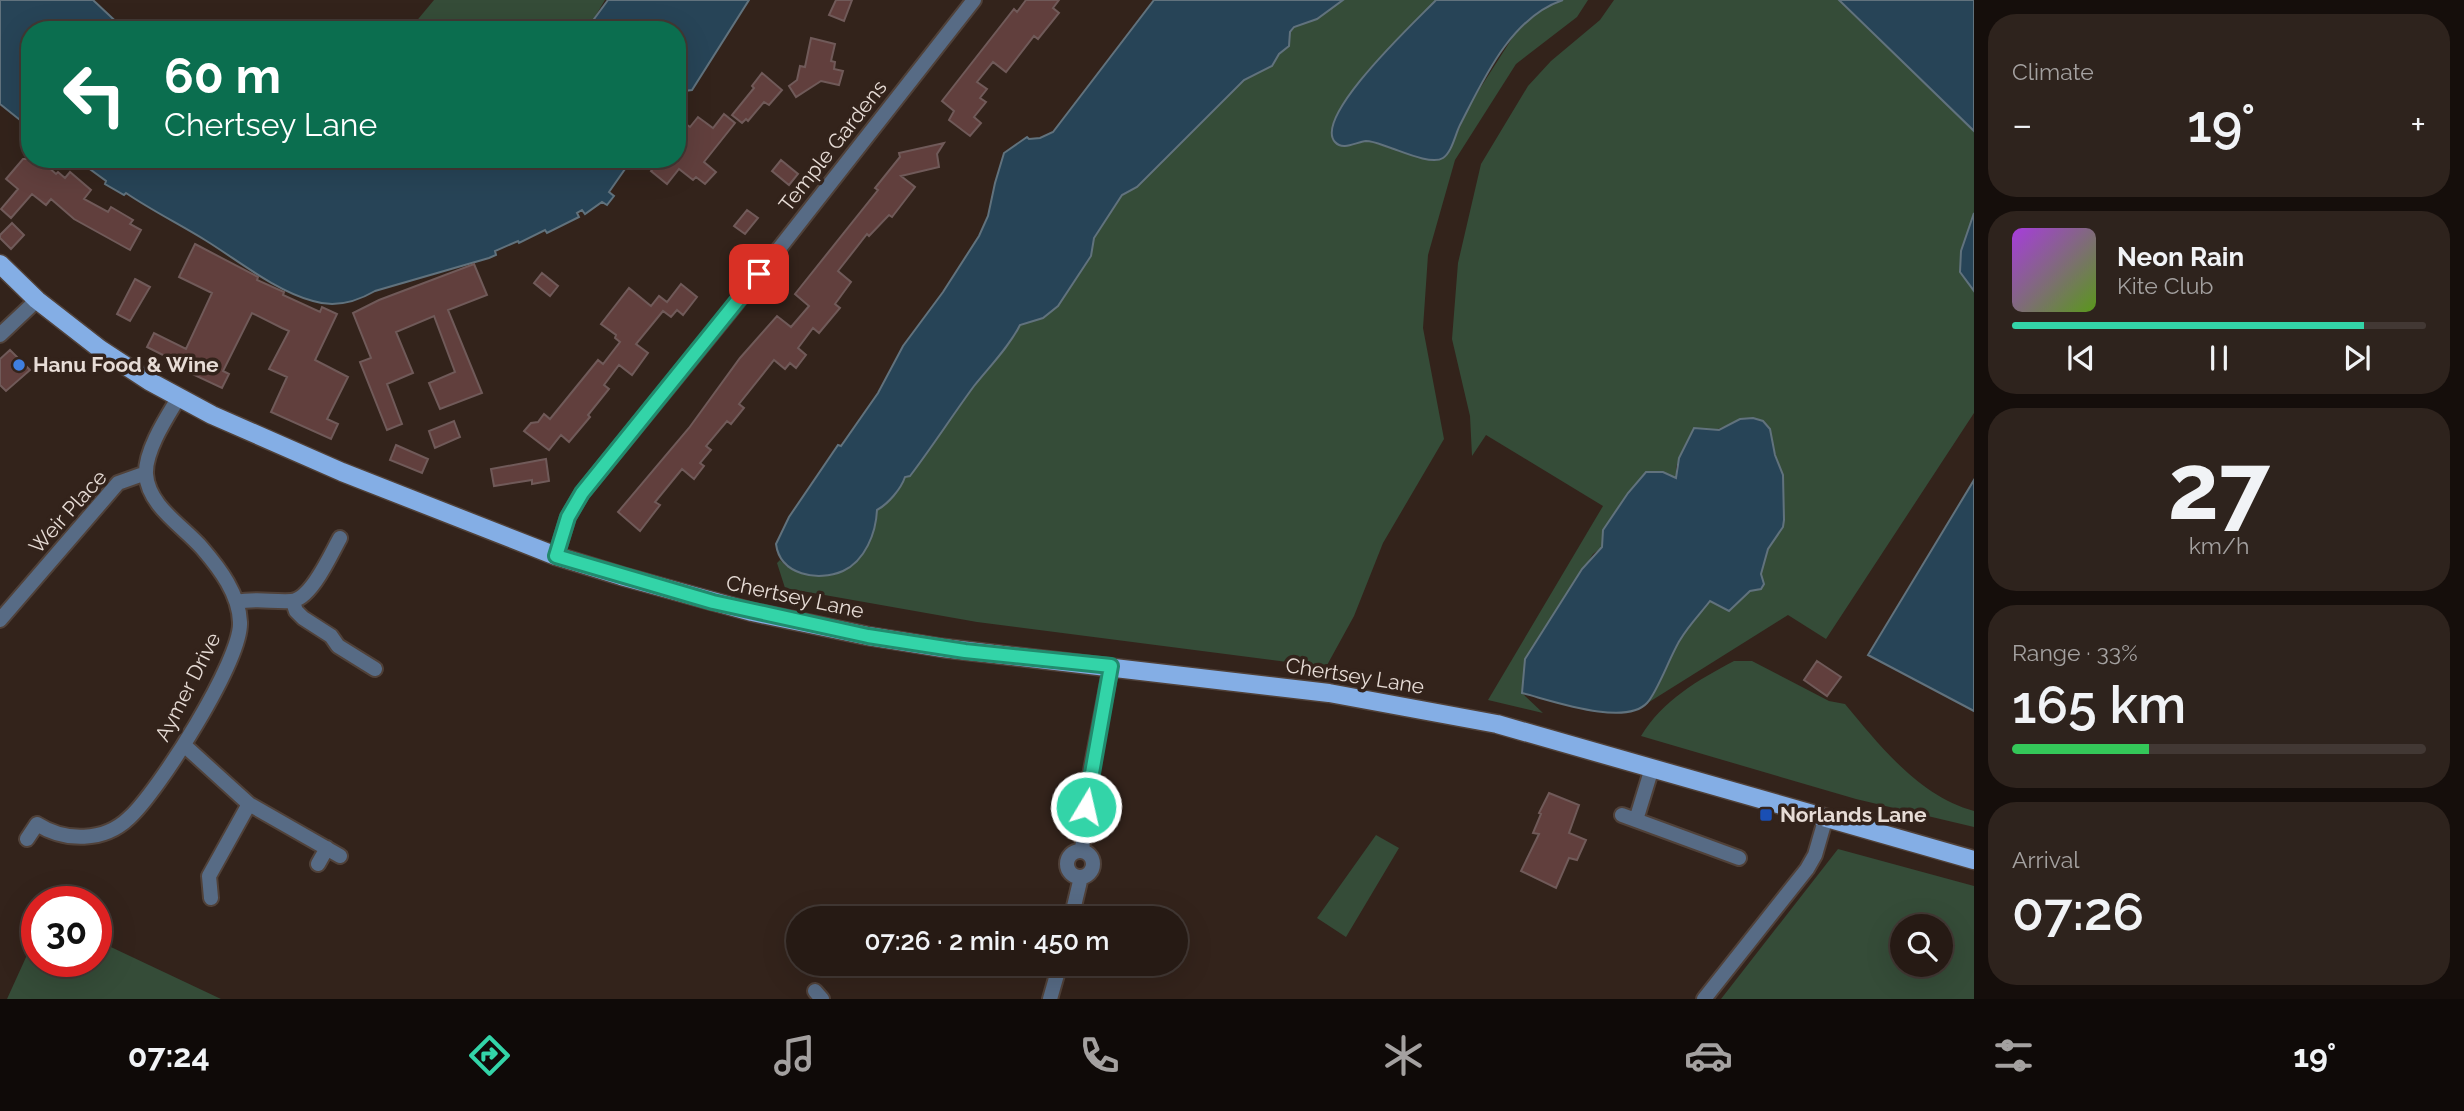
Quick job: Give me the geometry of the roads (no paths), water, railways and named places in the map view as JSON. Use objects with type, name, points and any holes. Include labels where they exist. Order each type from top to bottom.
[{"type":"main road","name":"Chertsey Lane","points":[[0,264],[37,300],[73,329],[125,366],[212,415],[342,472],[556,556],[713,602],[868,636],[969,651],[1329,693],[1497,724],[1974,860]]},
{"type":"street","name":"Temple Gardens","points":[[556,556],[568,517],[582,493],[731,310],[974,0]]},
{"type":"street","points":[[0,335],[37,300]]},
{"type":"street","points":[[146,473],[151,449],[179,397]]},
{"type":"street","name":"Aymer Drive","points":[[27,839],[37,824],[49,832],[67,836],[105,834],[120,827],[136,812],[184,745],[237,645],[240,624],[237,602],[225,578],[202,548],[153,497],[146,473]]},
{"type":"street","name":"Weir Place","points":[[0,621],[118,483],[146,473]]},
{"type":"street","points":[[237,602],[252,598],[293,602],[309,591],[340,538]]},
{"type":"street","points":[[293,602],[296,611],[303,618],[331,636],[338,646],[375,669]]},
{"type":"street","points":[[1074,906],[1081,877],[1088,874],[1093,866],[1092,857],[1083,851],[1088,786],[1111,666]]},
{"type":"street","points":[[184,745],[249,804],[334,852],[318,864]]},
{"type":"street","points":[[1652,768],[1629,817],[1739,858]]},
{"type":"street","points":[[211,898],[209,876],[249,804]]},
{"type":"street","points":[[1704,999],[1807,869],[1815,855],[1826,817]]},
{"type":"street","points":[[1050,999],[1057,976]]},
{"type":"water","points":[[0,0],[93,0],[115,21],[21,21],[21,121],[0,104]]},
{"type":"water","points":[[608,0],[749,0],[692,90],[686,91],[686,21],[593,21]]},
{"type":"water","points":[[1154,0],[1343,0],[1317,19],[1294,27],[1290,32],[1289,46],[1279,54],[1272,66],[1244,80],[1137,187],[1122,195],[1094,238],[1091,256],[1058,306],[1043,318],[1020,325],[910,476],[905,477],[894,496],[877,510],[872,537],[857,560],[843,571],[823,576],[792,569],[779,555],[776,544],[789,517],[838,445],[841,446],[878,393],[903,346],[943,292],[979,236],[988,216],[1004,153],[1027,137],[1040,138],[1053,132]]},
{"type":"water","points":[[1436,0],[1563,0],[1528,20],[1501,52],[1478,89],[1451,148],[1443,158],[1425,159],[1369,141],[1338,145],[1332,130],[1352,91]]},
{"type":"water","points":[[1839,0],[1974,0],[1974,131]]},
{"type":"water","points":[[88,168],[626,168],[609,192],[614,196],[607,205],[602,202],[585,214],[582,210],[577,213],[579,217],[547,233],[545,230],[495,251],[496,255],[489,258],[337,304],[313,301],[284,290],[126,193],[124,195],[105,184],[106,181]]},
{"type":"water","points":[[1974,213],[1974,291],[1960,272],[1961,251]]},
{"type":"water","points":[[1753,418],[1763,421],[1770,429],[1775,455],[1783,475],[1783,527],[1768,549],[1761,574],[1764,584],[1761,589],[1750,591],[1729,611],[1710,601],[1680,640],[1651,698],[1636,710],[1622,713],[1587,710],[1522,693],[1525,659],[1582,569],[1602,547],[1603,530],[1628,493],[1646,472],[1663,472],[1676,478],[1679,458],[1694,428],[1719,430],[1740,419]]},
{"type":"water","points":[[1974,480],[1974,711],[1868,655]]},
{"type":"place","name":"Hanu Food & Wine","points":[[19,365]]},
{"type":"place","name":"Norlands Lane","points":[[1766,815]]}]
